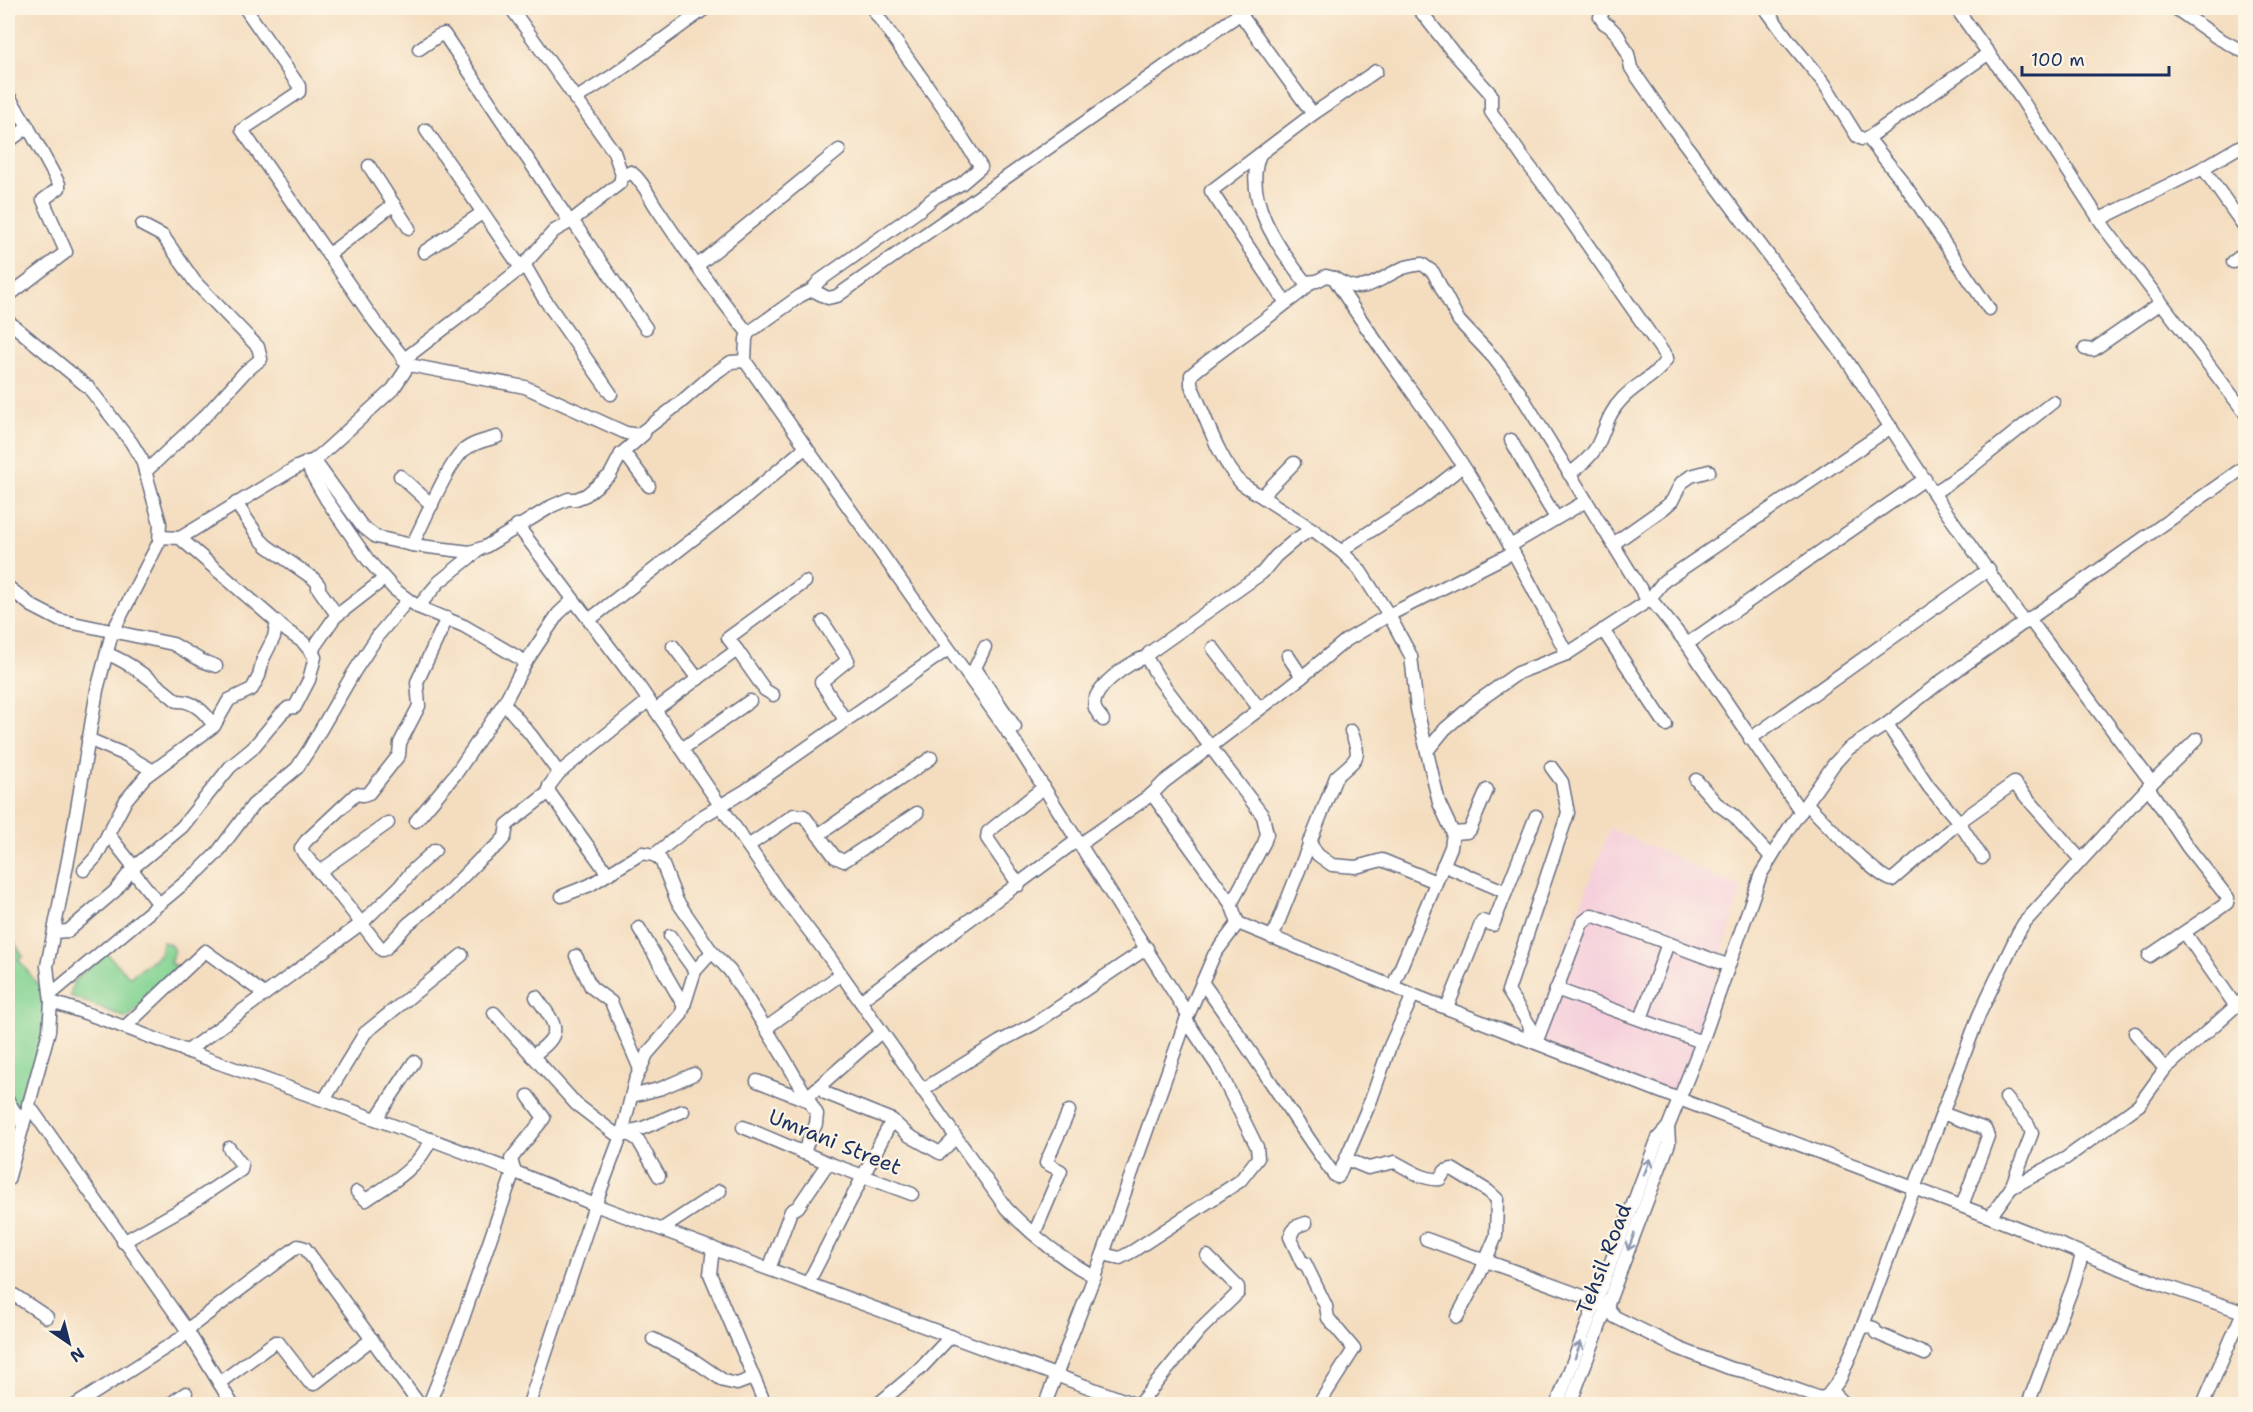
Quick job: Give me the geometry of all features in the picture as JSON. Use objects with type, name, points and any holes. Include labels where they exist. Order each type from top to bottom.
[{"type":"street","points":[[245,8],[299,86],[299,92],[242,130],[328,255],[406,362],[525,387],[626,433],[638,435],[731,362],[745,362]]},
{"type":"street","points":[[160,537],[180,538],[311,461],[393,388],[406,362],[523,266],[554,231],[570,222],[620,183],[621,178],[614,152],[512,8]]},
{"type":"street","points":[[575,99],[612,76],[706,8]]},
{"type":"street","points":[[819,294],[819,281],[900,225],[935,197],[961,184],[981,167],[946,112],[872,8]]},
{"type":"street","points":[[1418,8],[1452,51],[1491,94],[1491,112],[1667,358],[1655,372],[1622,398],[1596,447],[1583,465],[1569,474]]},
{"type":"street","points":[[1605,8],[1600,17],[1618,35],[1628,54],[1631,68],[1670,124],[1846,359],[1934,493],[2150,785],[2187,846],[2228,898],[2227,903],[2149,956]]},
{"type":"street","points":[[1765,8],[1824,83],[1857,136],[1862,139],[1868,138],[1989,53]]},
{"type":"street","points":[[1956,8],[2020,97],[2107,231],[2246,414]]},
{"type":"street","points":[[2175,8],[2218,38],[2246,53]]},
{"type":"street","points":[[1103,1254],[1120,1258],[1239,1181],[1258,1158],[1257,1147],[1217,1066],[1147,948],[1008,733],[745,362],[746,339],[748,333],[800,296],[819,294],[837,296],[1241,10],[1313,114]]},
{"type":"street","points":[[419,49],[444,34],[570,222],[574,223],[646,328]]},
{"type":"street","points":[[1286,303],[1211,191],[1313,114],[1376,71]]},
{"type":"street","points":[[8,95],[60,184],[59,188],[43,201],[66,252],[8,296]]},
{"type":"street","points":[[8,142],[28,127]]},
{"type":"street","points":[[426,130],[611,394]]},
{"type":"street","points":[[1868,138],[1909,190],[1989,309]]},
{"type":"street","points":[[2100,219],[2203,168],[2246,143]]},
{"type":"street","points":[[698,265],[839,150]]},
{"type":"street","points":[[1260,154],[1255,166],[1255,181],[1261,211],[1272,237],[1300,276],[1305,282],[1310,283]]},
{"type":"street","points":[[369,166],[410,228]]},
{"type":"street","points":[[2203,168],[2246,229]]},
{"type":"street","points":[[621,178],[631,172],[637,177],[726,306],[748,333]]},
{"type":"street","points":[[328,255],[394,204]]},
{"type":"street","points":[[424,252],[482,213]]},
{"type":"street","points":[[142,225],[163,236],[195,282],[258,347],[261,359],[146,472]]},
{"type":"street","points":[[2233,262],[2246,252]]},
{"type":"street","points":[[1393,986],[1451,847],[1453,833],[1439,803],[1417,709],[1411,656],[1389,615],[1359,569],[1342,552],[1312,529],[1242,484],[1233,474],[1219,453],[1191,385],[1191,375],[1209,358],[1263,322],[1310,283],[1326,276],[1346,286],[1357,288],[1372,286],[1405,267],[1422,264],[1433,272],[1459,321],[1493,357],[1518,390],[1648,601],[1653,602],[1687,644],[1750,739],[1804,808],[1887,879],[1892,880],[1959,822],[2014,783],[2081,860]]},
{"type":"street","points":[[1334,278],[1463,466],[1511,549],[1567,654]]},
{"type":"street","points":[[2085,349],[2093,350],[2161,303]]},
{"type":"street","points":[[8,321],[89,388],[140,454],[160,523],[160,537],[112,633],[107,654],[88,739],[47,966],[51,998],[49,1031],[8,1180]]},
{"type":"street","points":[[51,998],[130,926],[217,853],[254,806],[297,768],[354,672],[380,634],[412,604],[479,550],[517,525],[568,499],[586,495],[610,476],[621,454],[686,402],[745,362]]},
{"type":"street","points":[[1934,493],[1969,469],[2053,402]]},
{"type":"street","points":[[1428,751],[1445,729],[1474,704],[1518,672],[1567,654],[1648,601],[1664,581],[1891,427]]},
{"type":"street","points":[[412,545],[452,467],[463,451],[480,441],[497,437]]},
{"type":"street","points":[[1511,440],[1556,518]]},
{"type":"street","points":[[589,620],[715,523],[806,447]]},
{"type":"street","points":[[621,454],[629,459],[649,486]]},
{"type":"street","points":[[311,461],[361,525],[376,537],[412,545],[470,552],[479,550]]},
{"type":"street","points":[[311,461],[311,473],[326,499],[368,560],[384,579],[412,604],[447,618],[526,662]]},
{"type":"street","points":[[1262,496],[1294,463]]},
{"type":"street","points":[[1342,552],[1352,543],[1418,501],[1463,466]]},
{"type":"street","points":[[1557,1404],[1601,1304],[1658,1138],[1668,1127],[1702,1042],[1727,965],[1761,874],[1834,764],[1848,749],[1887,724],[1940,682],[2246,466]]},
{"type":"street","points":[[1613,544],[1672,501],[1681,483],[1691,476],[1709,471]]},
{"type":"street","points":[[400,476],[432,506]]},
{"type":"street","points":[[1687,644],[1925,479]]},
{"type":"street","points":[[860,1001],[1078,843],[1152,794],[1164,782],[1302,677],[1345,641],[1511,549],[1556,518],[1586,501]]},
{"type":"street","points":[[236,503],[267,546],[314,579],[337,615]]},
{"type":"street","points":[[517,525],[652,705],[748,846],[1006,1208],[1034,1234],[1080,1269],[1095,1277]]},
{"type":"street","points":[[1103,720],[1095,709],[1095,701],[1099,691],[1116,674],[1138,659],[1146,657],[1149,652],[1204,612],[1262,573],[1276,556],[1312,529]]},
{"type":"street","points":[[54,932],[68,931],[115,891],[133,869],[182,827],[225,772],[252,749],[285,710],[295,707],[313,666],[315,657],[313,652],[303,642],[180,538]]},
{"type":"street","points":[[1750,739],[1989,570]]},
{"type":"street","points":[[313,652],[314,647],[337,615],[384,579]]},
{"type":"street","points":[[773,695],[765,690],[728,638],[805,582]]},
{"type":"street","points":[[8,587],[32,606],[59,620],[112,633],[173,644],[216,666]]},
{"type":"street","points":[[416,821],[457,772],[504,704],[526,662],[558,614],[573,600]]},
{"type":"street","points":[[447,618],[417,682],[419,706],[400,743],[399,755],[369,793],[356,794],[301,848],[382,950],[424,909],[446,894],[480,859],[498,845],[505,837],[507,825],[549,792]]},
{"type":"street","points":[[84,870],[96,856],[126,800],[152,771],[214,726],[229,700],[252,689],[274,637],[277,622]]},
{"type":"street","points":[[823,622],[848,660],[821,682],[845,720]]},
{"type":"street","points":[[1603,630],[1666,724]]},
{"type":"street","points":[[673,646],[698,679]]},
{"type":"street","points":[[985,647],[975,668],[1015,728],[1008,733]]},
{"type":"street","points":[[1212,648],[1259,708]]},
{"type":"street","points":[[654,855],[703,816],[722,806],[948,649]]},
{"type":"street","points":[[608,874],[549,792],[549,786],[559,773],[652,705],[698,679],[737,650]]},
{"type":"street","points":[[107,654],[120,658],[177,701],[184,700],[193,704],[214,726]]},
{"type":"street","points":[[1288,656],[1302,677]]},
{"type":"street","points":[[1146,657],[1159,679],[1263,816],[1267,834],[1232,904]]},
{"type":"street","points":[[682,749],[750,701]]},
{"type":"street","points":[[504,704],[559,773]]},
{"type":"street","points":[[1887,724],[1929,787],[1959,822],[1982,858]]},
{"type":"street","points":[[1272,938],[1336,777],[1356,757],[1358,750],[1351,730]]},
{"type":"street","points":[[88,739],[126,755],[152,771]]},
{"type":"street","points":[[1839,1398],[1840,1379],[1863,1324],[1979,1015],[2018,933],[2024,923],[2150,785],[2197,739]]},
{"type":"street","points":[[818,835],[931,758]]},
{"type":"street","points":[[1532,1041],[1530,1026],[1508,991],[1568,813],[1562,782],[1551,767]]},
{"type":"street","points":[[1696,780],[1716,803],[1734,816],[1771,857]]},
{"type":"street","points":[[1019,885],[987,838],[988,832],[1044,788]]},
{"type":"street","points":[[1453,833],[1470,830],[1487,790]]},
{"type":"street","points":[[1152,794],[1232,904],[1238,923],[1679,1099],[1962,1206],[2082,1255],[2244,1313],[2204,1404]]},
{"type":"street","points":[[748,846],[794,815],[804,816],[835,857],[844,861],[917,813]]},
{"type":"street","points":[[1447,1008],[1482,921],[1493,925],[1536,816]]},
{"type":"street","points":[[319,872],[388,823]]},
{"type":"street","points":[[108,834],[159,904]]},
{"type":"street","points":[[1309,842],[1318,855],[1332,865],[1356,867],[1382,860],[1414,875],[1436,882]]},
{"type":"street","points":[[186,1052],[263,993],[323,953],[362,923],[435,850]]},
{"type":"street","points":[[562,896],[590,885],[642,853],[654,855],[661,860],[677,901],[712,952],[730,971],[817,1114],[816,1124],[803,1153]]},
{"type":"street","points":[[1443,865],[1506,892]]},
{"type":"street","points":[[1532,1041],[1556,989],[1582,923],[1592,915],[1727,965]]},
{"type":"street","points":[[1045,1404],[1095,1277],[1187,1017],[1214,955],[1238,923]]},
{"type":"street","points":[[639,928],[684,1006]]},
{"type":"street","points":[[2010,1188],[2066,1158],[2139,1105],[2165,1069],[2240,1001],[2185,933]]},
{"type":"street","points":[[670,936],[695,971]]},
{"type":"street","points":[[1641,1019],[1668,943]]},
{"type":"street","points":[[922,1090],[999,1042],[1034,1024],[1147,948]]},
{"type":"street","points":[[125,1027],[205,951],[263,993]]},
{"type":"street","points":[[529,1404],[595,1205],[622,1133],[640,1069],[657,1040],[671,1029],[681,1015],[695,971],[712,952]]},
{"type":"street","points":[[324,1100],[365,1033],[462,955]]},
{"type":"street","points":[[576,956],[591,987],[610,1002],[640,1069]]},
{"type":"street","points":[[766,1028],[840,975]]},
{"type":"street","points":[[1202,982],[1236,1029],[1301,1130],[1335,1176],[1340,1176],[1390,1046],[1413,994]]},
{"type":"street","points":[[1556,989],[1702,1042]]},
{"type":"street","points":[[532,1056],[553,1040],[555,1032],[552,1021],[536,997]]},
{"type":"street","points":[[51,998],[186,1052],[431,1139],[514,1170],[595,1205],[1134,1404]]},
{"type":"street","points":[[494,1013],[576,1104],[614,1133],[643,1128],[683,1111]]},
{"type":"street","points":[[808,1099],[881,1032]]},
{"type":"street","points":[[2135,1033],[2165,1069]]},
{"type":"street","points":[[376,1119],[414,1062]]},
{"type":"street","points":[[632,1095],[662,1088],[694,1074]]},
{"type":"street","points":[[757,1081],[808,1099]]},
{"type":"street","points":[[821,1085],[825,1093],[891,1120],[908,1135],[940,1153],[956,1137]]},
{"type":"street","points":[[429,1404],[461,1324],[514,1170],[511,1159],[543,1119],[528,1096]]},
{"type":"street","points":[[1990,1217],[2010,1188],[2032,1133],[2028,1124],[2006,1098]]},
{"type":"street","points":[[8,1101],[23,1125]]},
{"type":"street","points":[[28,1104],[186,1330],[232,1404]]},
{"type":"street","points":[[1034,1234],[1061,1171],[1046,1163],[1069,1111]]},
{"type":"street","points":[[1942,1113],[1988,1132],[1962,1206]]},
{"type":"street","points":[[808,1283],[891,1120]]},
{"type":"street","name":"Umrani Street","points":[[743,1127],[828,1163],[912,1194]]},
{"type":"street","points":[[622,1133],[638,1140],[658,1176]]},
{"type":"street","points":[[357,1192],[366,1200],[404,1174],[427,1150],[431,1139]]},
{"type":"street","points":[[123,1242],[187,1206],[241,1170],[242,1165],[229,1148]]},
{"type":"street","points":[[1346,1159],[1368,1168],[1395,1162],[1420,1175],[1436,1180],[1440,1179],[1445,1171],[1452,1169],[1497,1199],[1496,1236],[1457,1317]]},
{"type":"street","points":[[769,1269],[790,1211],[798,1207],[828,1163]]},
{"type":"street","points":[[662,1229],[720,1191]]},
{"type":"street","points":[[1306,1223],[1295,1227],[1290,1237],[1326,1306],[1328,1317],[1354,1349],[1319,1404]]},
{"type":"street","points":[[1426,1239],[1601,1304],[1615,1317],[1678,1348],[1729,1368],[1747,1372],[1820,1398],[1827,1396],[1839,1398]]},
{"type":"street","points":[[77,1404],[181,1338],[186,1330],[298,1246],[305,1248],[419,1404]]},
{"type":"street","points":[[713,1248],[710,1274],[765,1404]]},
{"type":"street","points":[[2028,1404],[2074,1283],[2082,1255]]},
{"type":"street","points":[[1139,1404],[1200,1330],[1238,1293],[1238,1287],[1207,1256]]},
{"type":"street","points":[[8,1291],[47,1317]]},
{"type":"street","name":"Tehsil Road","points":[[1569,1404],[1601,1304]]},
{"type":"street","points":[[1863,1324],[1874,1328],[1876,1333],[1925,1354]]},
{"type":"street","points":[[878,1404],[921,1368],[951,1336]]},
{"type":"street","points":[[653,1339],[692,1359],[723,1381],[737,1384],[753,1378]]},
{"type":"street","points":[[219,1383],[274,1342],[278,1342],[309,1382],[314,1384],[372,1340]]},
{"type":"street","points":[[170,1404],[186,1393]]},
{"type":"street","points":[[1827,1404],[1839,1398]]},
{"type":"shaded area","points":[[1610,828],[1742,888],[1679,1099],[1529,1040]]},
{"type":"green space","points":[[8,933],[23,957],[18,959],[43,991],[48,1005],[42,1029],[46,1034],[21,1113],[8,1095]]},
{"type":"green space","points":[[162,942],[170,944],[174,951],[170,963],[180,969],[127,1018],[70,996],[74,981],[106,953],[130,977],[160,954]]}]
